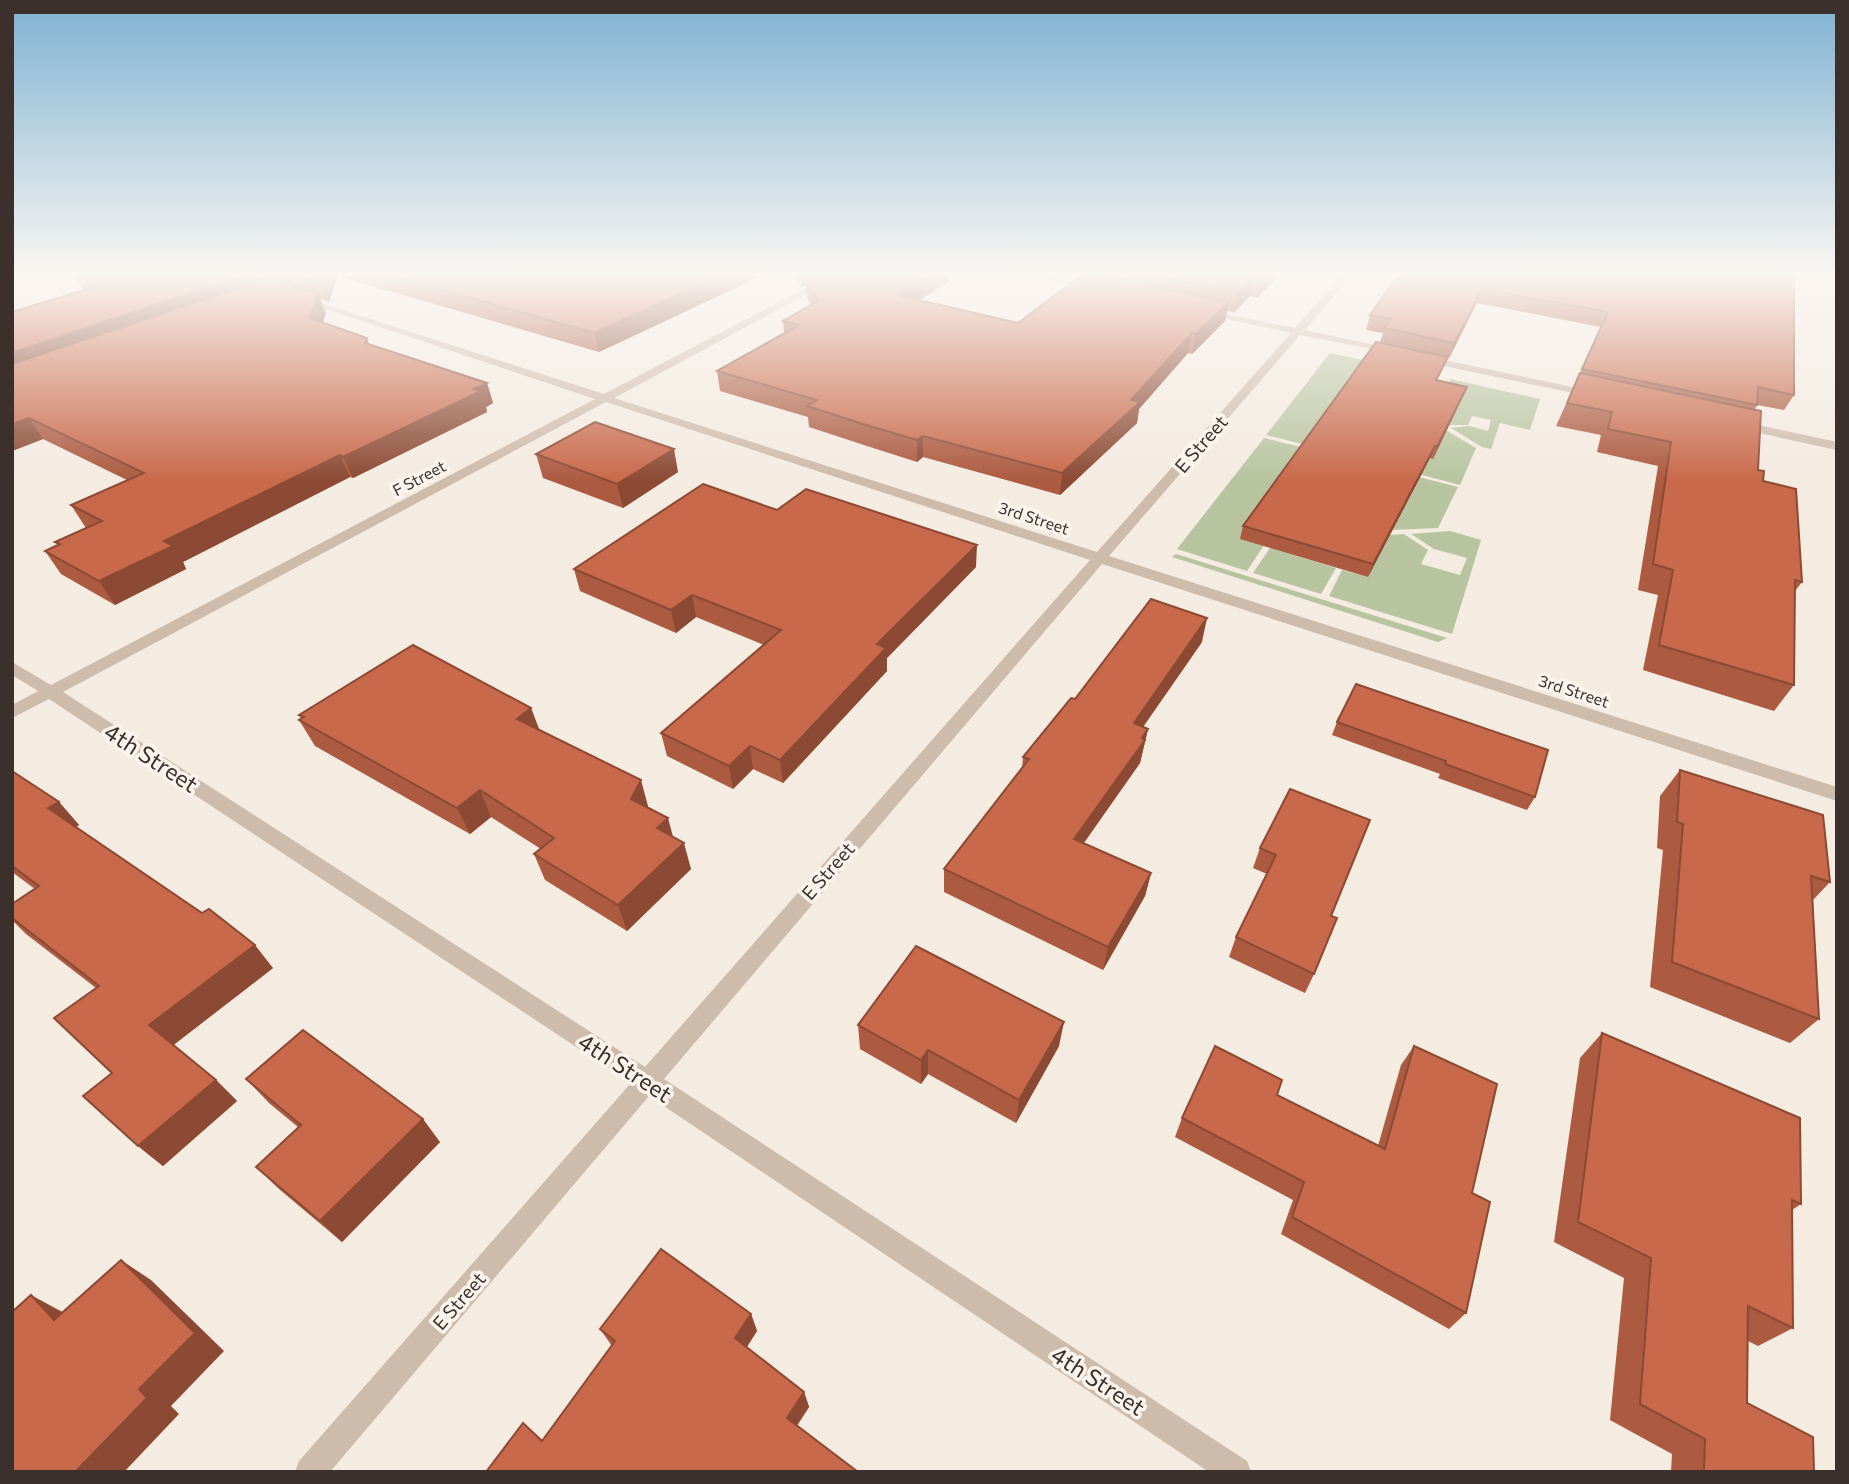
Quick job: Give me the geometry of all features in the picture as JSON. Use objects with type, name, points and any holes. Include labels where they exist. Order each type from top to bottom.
[{"type":"street","name":"3rd Street","points":[[438,342],[746,445],[1837,794]]},
{"type":"street","name":"F Street","points":[[12,712],[712,342]]},
{"type":"street","name":"E Street","points":[[310,1472],[1100,558],[1291,342]]},
{"type":"street","points":[[1348,342],[1404,354]]},
{"type":"street","points":[[1418,357],[1614,398]]},
{"type":"street","points":[[1732,424],[1837,446]]},
{"type":"street","name":"4th Street","points":[[12,667],[647,1081],[714,1128],[1237,1472]]},
{"type":"green space","points":[[1330,353],[1385,365],[1327,450],[1266,435]]},
{"type":"green space","points":[[1450,379],[1540,399],[1530,430],[1500,423],[1491,449],[1482,447],[1451,428],[1469,426],[1488,431],[1491,420],[1472,416],[1468,425],[1447,425],[1443,394]]},
{"type":"green space","points":[[1444,429],[1476,448],[1460,485],[1399,469]]},
{"type":"green space","points":[[1264,438],[1325,453],[1247,571],[1177,549]]},
{"type":"green space","points":[[1399,472],[1458,487],[1438,528],[1391,530],[1412,493]]},
{"type":"green space","points":[[1450,531],[1481,540],[1452,634],[1329,596],[1342,570],[1368,577],[1389,535],[1404,534],[1428,550],[1421,564],[1460,575],[1467,558],[1434,549],[1411,534]]},
{"type":"green space","points":[[1270,548],[1336,568],[1321,594],[1253,573]]},
{"type":"green space","points":[[1176,554],[1447,638],[1438,642],[1172,557]]},
{"type":"building","points":[[12,342],[44,342],[12,353]]},
{"type":"building","points":[[77,342],[365,342],[487,383],[474,389],[481,391],[343,457],[340,455],[164,541],[173,546],[99,581],[45,551],[60,544],[55,542],[102,521],[71,505],[144,473],[29,418],[12,424],[12,364]]},
{"type":"building","points":[[768,342],[1184,342],[1131,400],[1140,402],[1062,473],[923,436],[917,440],[866,425],[807,406],[817,400],[717,371]]},
{"type":"building","points":[[1376,342],[1448,357],[1436,380],[1467,387],[1373,564],[1243,526]]},
{"type":"building","points":[[1594,342],[1794,342],[1794,395],[1758,387],[1757,405],[1582,369]]},
{"type":"building","points":[[1580,373],[1761,411],[1758,470],[1764,471],[1763,481],[1796,489],[1802,582],[1795,580],[1794,685],[1659,645],[1673,570],[1653,564],[1671,442],[1608,429],[1612,412],[1567,403]]},
{"type":"building","points":[[595,422],[674,449],[617,484],[536,454]]},
{"type":"building","points":[[703,484],[777,510],[806,489],[977,545],[877,644],[886,648],[780,760],[750,746],[729,766],[661,733],[781,630],[692,595],[671,610],[574,569]]},
{"type":"building","points":[[1151,599],[1207,618],[1134,723],[1148,729],[1142,738],[1145,740],[1074,839],[1151,873],[1108,947],[944,869],[1029,759],[1023,757],[1071,698],[1075,699]]},
{"type":"building","points":[[413,645],[531,708],[517,719],[641,780],[631,799],[668,818],[657,828],[684,843],[618,905],[534,854],[554,838],[480,790],[457,808],[299,720],[304,717],[299,715]]},
{"type":"building","points":[[1356,684],[1548,750],[1535,797],[1445,764],[1446,761],[1337,722]]},
{"type":"building","points":[[1680,770],[1823,815],[1830,882],[1811,876],[1819,1019],[1672,962],[1683,824],[1677,822]]},
{"type":"building","points":[[12,771],[59,802],[48,808],[202,913],[209,909],[255,945],[149,1025],[216,1080],[138,1146],[83,1096],[112,1073],[54,1018],[99,986],[12,918],[12,904],[39,886],[12,866]]},
{"type":"building","points":[[1290,789],[1370,820],[1331,916],[1337,918],[1314,974],[1236,937],[1276,855],[1260,848]]},
{"type":"building","points":[[916,946],[1064,1022],[1019,1100],[928,1050],[921,1060],[858,1025]]},
{"type":"building","points":[[303,1030],[423,1119],[320,1221],[256,1167],[301,1125],[246,1079]]},
{"type":"building","points":[[1602,1033],[1800,1118],[1801,1204],[1792,1200],[1793,1328],[1748,1306],[1747,1403],[1813,1437],[1814,1472],[1704,1472],[1705,1439],[1640,1404],[1651,1258],[1578,1222]]},
{"type":"building","points":[[1215,1046],[1282,1080],[1277,1095],[1385,1149],[1414,1046],[1497,1084],[1472,1193],[1490,1202],[1466,1313],[1292,1217],[1304,1182],[1182,1118]]},
{"type":"building","points":[[661,1249],[751,1314],[735,1338],[804,1392],[787,1418],[858,1472],[486,1472],[523,1423],[542,1441],[615,1341],[600,1329]]},
{"type":"building","points":[[121,1260],[195,1333],[139,1389],[147,1398],[75,1472],[12,1472],[12,1312],[31,1295],[54,1320]]}]
